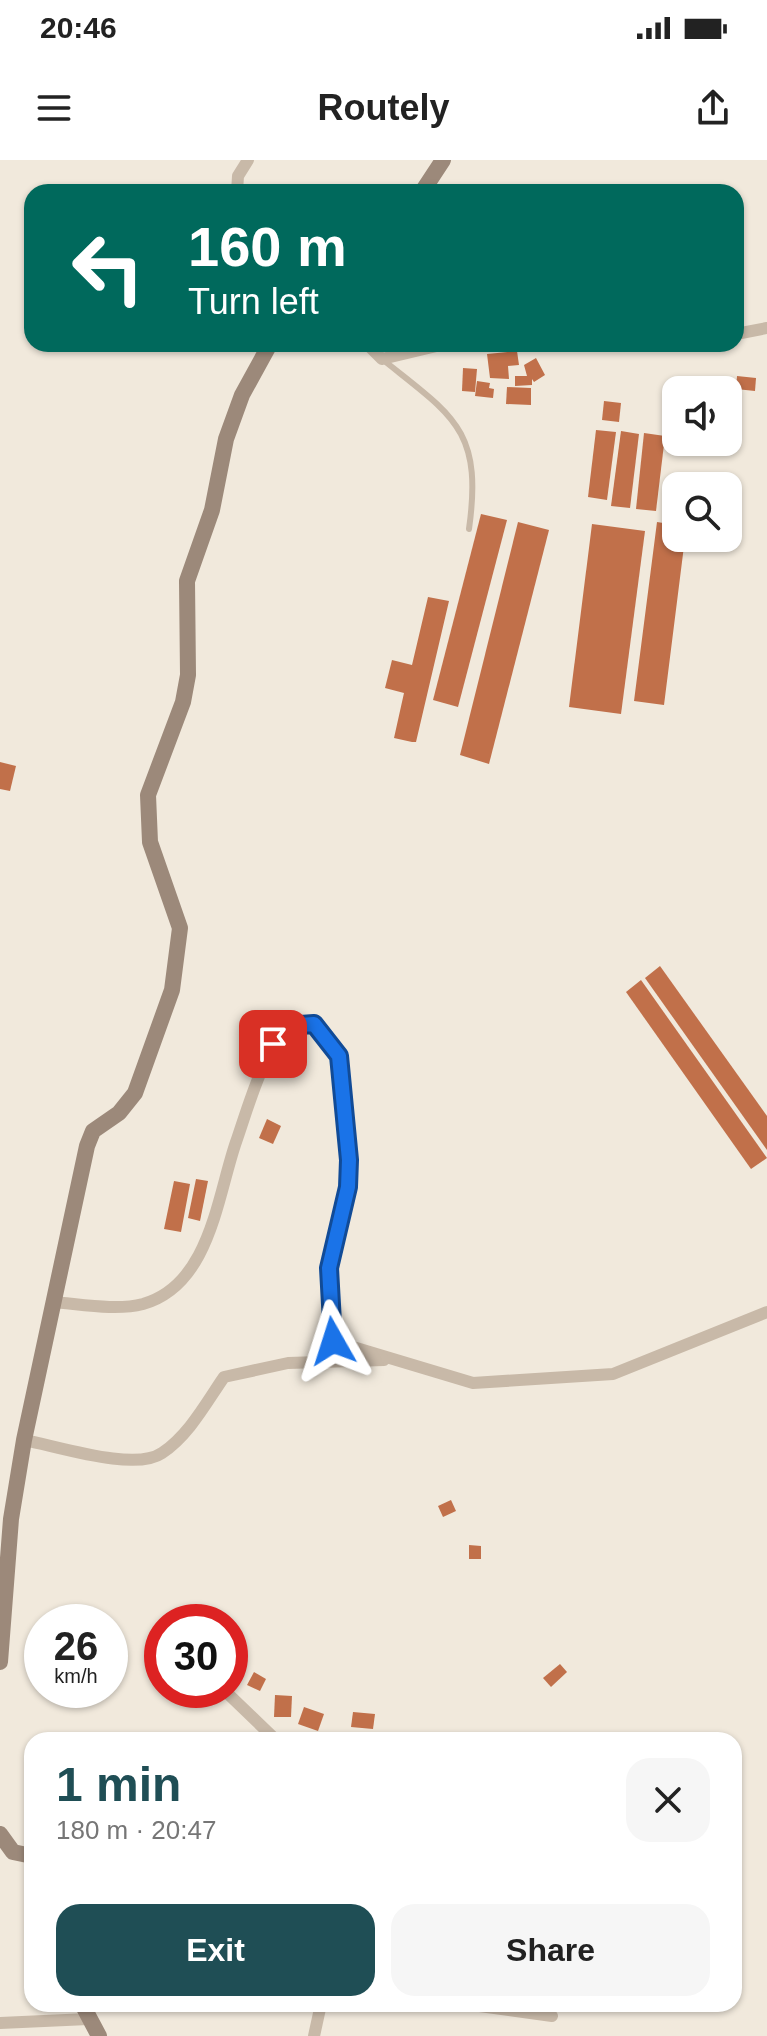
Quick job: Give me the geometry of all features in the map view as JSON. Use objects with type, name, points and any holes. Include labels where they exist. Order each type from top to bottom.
[{"type":"street","points":[[238,184],[238,176],[248,160]]},
{"type":"street","points":[[427,184],[443,160]]},
{"type":"street","points":[[744,332],[767,328]]},
{"type":"street","points":[[0,1662],[11,1519],[24,1440],[87,1146],[93,1131],[119,1113],[135,1093],[172,990],[180,928],[150,842],[148,795],[183,702],[188,675],[187,581],[215,497],[226,439],[242,395],[266,352]]},
{"type":"street","points":[[375,352],[382,359],[411,352]]},
{"type":"street","points":[[52,1302],[141,1305],[167,1294],[191,1268],[208,1235],[235,1145],[273,1044],[287,1026],[314,1024],[339,1056],[349,1160],[348,1187],[329,1268],[333,1341],[473,1383],[613,1374],[767,1312]]},
{"type":"street","points":[[24,1440],[136,1462],[161,1454],[193,1423],[224,1377],[288,1363],[396,1360]]},
{"type":"street","points":[[243,1708],[268,1732]]},
{"type":"street","points":[[0,1834],[13,1852],[24,1854]]},
{"type":"street","points":[[0,2023],[85,2012],[99,2036]]},
{"type":"street","points":[[314,2036],[319,2012]]},
{"type":"street","points":[[523,2012],[552,2016]]},
{"type":"lane","points":[[382,359],[453,416],[470,456],[474,491],[469,529]]},
{"type":"building","points":[[517,352],[519,365],[508,366],[509,379],[490,378],[487,354]]},
{"type":"building","points":[[536,358],[545,375],[534,382],[532,379],[532,385],[515,386],[515,376],[527,376],[524,365]]},
{"type":"building","points":[[463,368],[477,369],[475,392],[462,391]]},
{"type":"building","points":[[742,377],[756,378],[755,391],[742,390]]},
{"type":"building","points":[[477,381],[490,383],[489,388],[494,389],[493,398],[475,396]]},
{"type":"building","points":[[507,387],[531,388],[531,405],[506,404]]},
{"type":"building","points":[[604,401],[621,403],[619,422],[602,420]]},
{"type":"building","points":[[596,430],[616,432],[607,500],[588,497]]},
{"type":"building","points":[[621,431],[639,434],[630,508],[611,506]]},
{"type":"building","points":[[644,433],[662,436],[656,511],[636,509]]},
{"type":"building","points":[[481,514],[507,520],[458,707],[433,700]]},
{"type":"building","points":[[518,522],[549,530],[489,764],[460,755]]},
{"type":"building","points":[[657,522],[662,523],[662,552],[683,552],[664,705],[634,701]]},
{"type":"building","points":[[592,524],[645,531],[621,714],[569,707]]},
{"type":"building","points":[[428,597],[449,601],[416,742],[412,742],[394,738],[404,693],[385,688],[392,660],[412,665]]},
{"type":"building","points":[[0,762],[16,766],[10,791],[0,789]]},
{"type":"building","points":[[660,966],[767,1116],[767,1150],[645,978]]},
{"type":"building","points":[[641,980],[767,1158],[751,1169],[626,992]]},
{"type":"building","points":[[284,1051],[296,1053],[293,1070],[280,1067]]},
{"type":"building","points":[[267,1119],[281,1126],[273,1144],[259,1138]]},
{"type":"building","points":[[196,1179],[208,1181],[200,1221],[188,1218]]},
{"type":"building","points":[[174,1181],[190,1184],[181,1232],[164,1229]]},
{"type":"building","points":[[451,1500],[456,1511],[443,1517],[438,1506]]},
{"type":"building","points":[[469,1545],[481,1546],[481,1559],[469,1559]]},
{"type":"building","points":[[560,1664],[567,1672],[551,1687],[543,1678]]},
{"type":"building","points":[[254,1672],[266,1679],[260,1691],[248,1683]]},
{"type":"building","points":[[275,1695],[292,1696],[291,1717],[274,1717]]},
{"type":"building","points":[[304,1707],[324,1714],[318,1731],[298,1724]]},
{"type":"building","points":[[353,1712],[375,1714],[373,1729],[351,1727]]},
{"type":"route","points":[[273,1044],[287,1026],[314,1024],[339,1056],[349,1160],[348,1187],[329,1268],[329,1315],[333,1341]]}]
